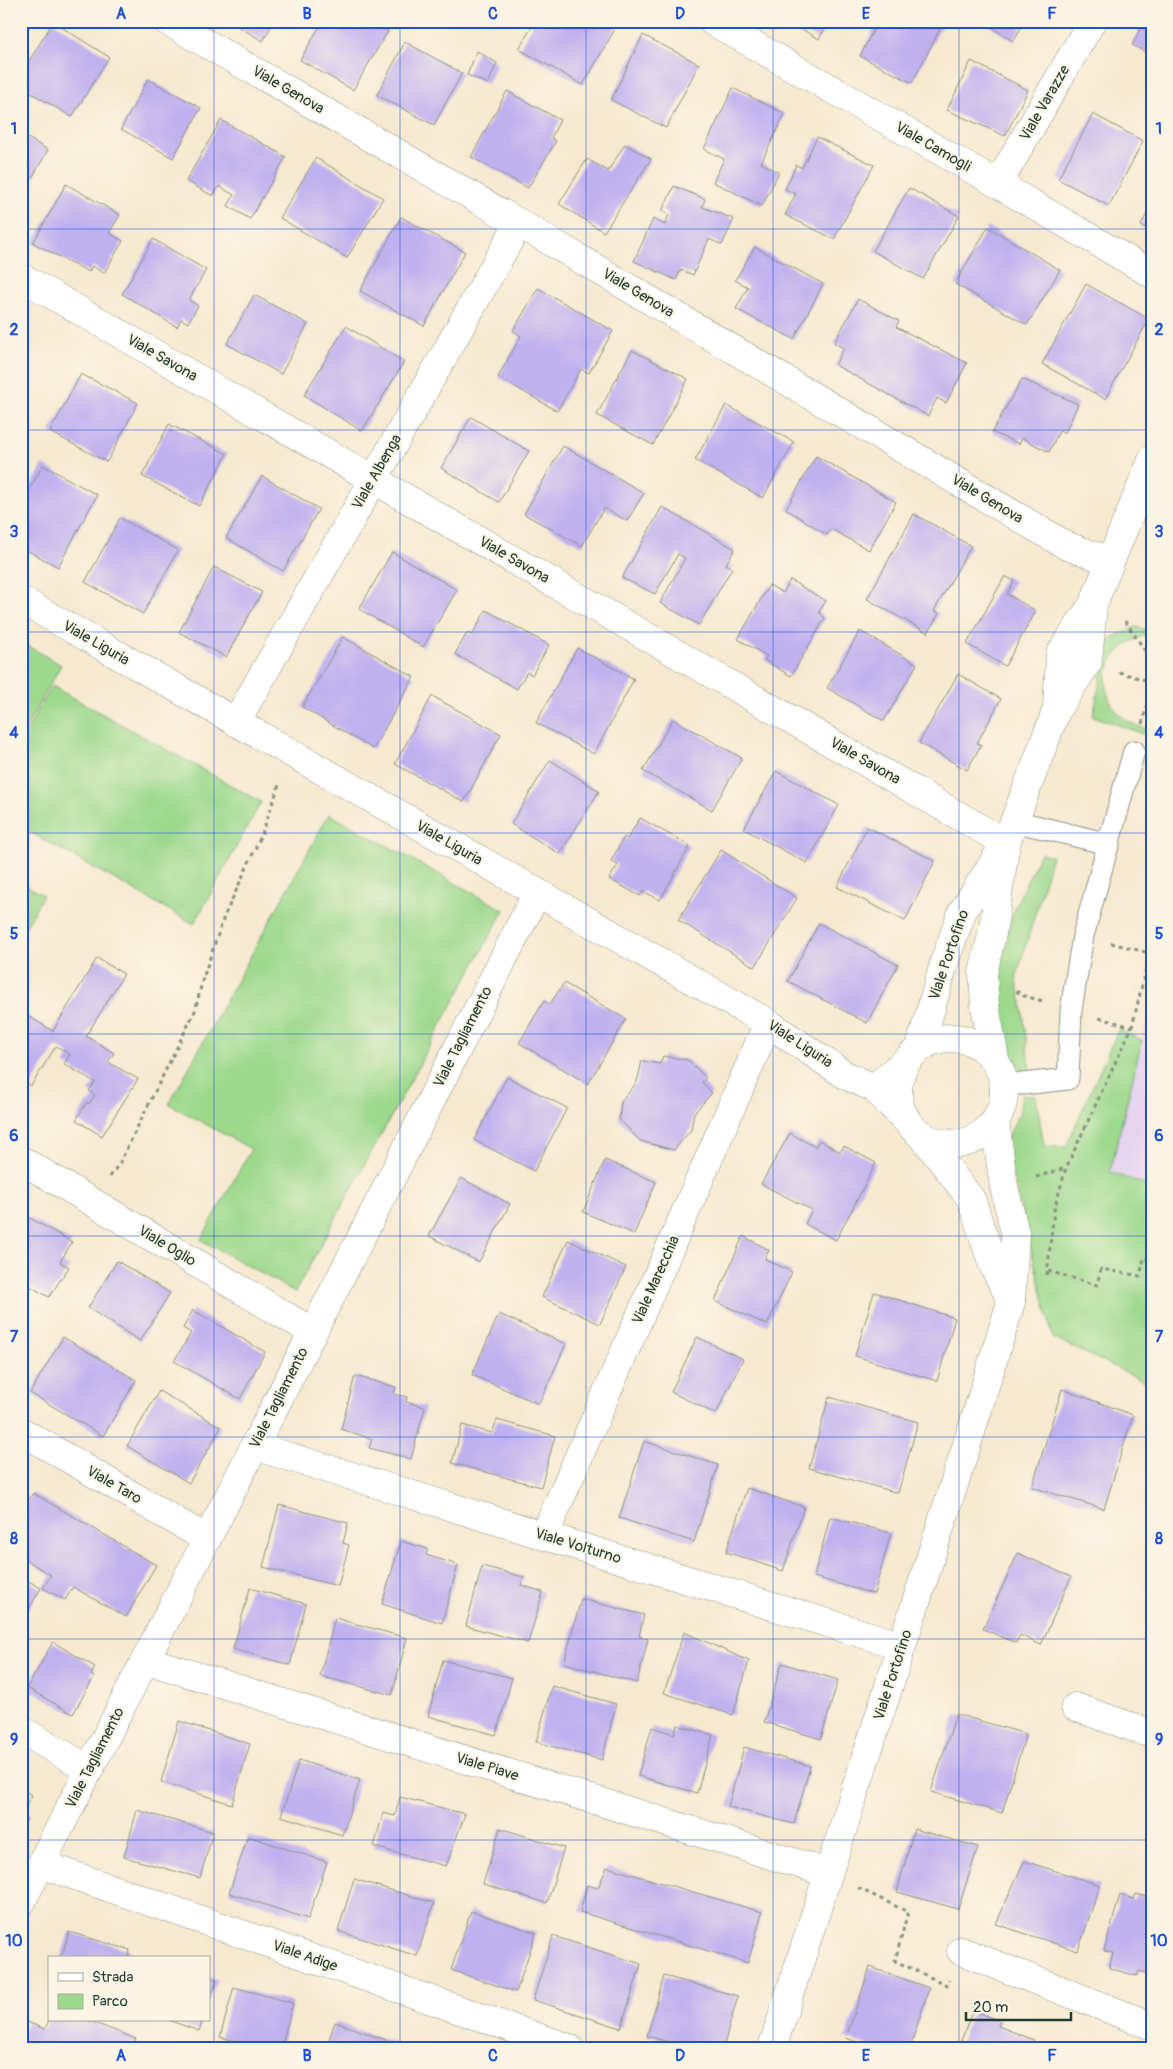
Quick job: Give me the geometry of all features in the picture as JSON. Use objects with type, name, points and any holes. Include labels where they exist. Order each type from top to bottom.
[{"type":"street","name":"Viale Genova","points":[[167,21],[519,223],[1067,546],[1110,561]]},
{"type":"street","name":"Viale Camogli","points":[[712,21],[1152,274]]},
{"type":"street","name":"Viale Varazze","points":[[998,184],[1092,21]]},
{"type":"street","name":"Viale Albenga","points":[[236,722],[519,223]]},
{"type":"street","name":"Viale Savona","points":[[21,276],[373,479],[1010,832]]},
{"type":"street","name":"Viale Portofino","points":[[914,1053],[962,912],[1010,832],[1057,709],[1060,654],[1093,604],[1150,469]]},
{"type":"street","name":"Viale Liguria","points":[[21,600],[768,1023],[845,1074],[874,1088],[915,1128]]},
{"type":"street","name":"Viale Portofino","points":[[999,1071],[985,1006],[983,973],[992,934],[1010,832]]},
{"type":"street","name":"Viale Tagliamento","points":[[21,1903],[537,893]]},
{"type":"street","name":"Viale Marecchia","points":[[544,1536],[768,1023]]},
{"type":"street","points":[[874,1088],[914,1053],[935,1040],[952,1037],[968,1040],[983,1047],[999,1071],[1002,1108],[995,1122],[983,1134],[968,1142],[952,1144],[935,1142],[915,1128]]},
{"type":"street","points":[[914,1053],[901,1074],[898,1091],[900,1107],[971,1199],[977,1238],[1011,1302]]},
{"type":"street","name":"Viale Portofino","points":[[772,2048],[1011,1302],[1015,1233],[1004,1187],[995,1122]]},
{"type":"street","name":"Viale Oglio","points":[[21,1160],[313,1332]]},
{"type":"street","name":"Viale Taro","points":[[21,1431],[207,1539]]},
{"type":"street","name":"Viale Volturno","points":[[254,1446],[902,1646]]},
{"type":"street","name":"Viale Piave","points":[[146,1660],[828,1874]]},
{"type":"street","points":[[1075,1707],[1152,1734]]},
{"type":"street","points":[[21,1730],[90,1769]]},
{"type":"street","name":"Viale Adige","points":[[41,1864],[569,2048]]},
{"type":"street","points":[[961,1950],[1152,2026]]},
{"type":"lane","points":[[999,1071],[1023,1084],[1068,1079],[1071,1010],[1083,936],[1134,751]]},
{"type":"lane","points":[[1010,832],[1109,844]]},
{"type":"lane","points":[[977,1238],[1015,1233]]},
{"type":"path","points":[[1123,618],[1152,661]]},
{"type":"path","points":[[1117,671],[1152,682]]},
{"type":"path","points":[[1141,728],[1152,689]]},
{"type":"path","points":[[93,1202],[120,1162],[195,1010],[203,978],[224,917],[262,834],[291,753]]},
{"type":"path","points":[[1083,936],[1149,953]]},
{"type":"path","points":[[1046,1280],[1054,1210],[1066,1168],[1132,1027],[1152,944]]},
{"type":"path","points":[[1033,1178],[1066,1168]]},
{"type":"path","points":[[1048,1271],[1097,1285],[1101,1269],[1140,1276],[1144,1258],[1152,1261]]},
{"type":"path","points":[[880,1898],[908,1912],[895,1961],[947,1985],[961,1950]]},
{"type":"shaded area","points":[[1152,998],[1152,1187],[1110,1172]]},
{"type":"green space","points":[[1136,627],[1152,631],[1152,634],[1132,641],[1118,653],[1109,667],[1106,683],[1109,698],[1118,712],[1132,723],[1152,730],[1152,737],[1093,716],[1109,639]]},
{"type":"green space","points":[[21,642],[61,665],[21,736]]},
{"type":"green space","points":[[52,686],[261,802],[194,924],[21,827],[21,741]]},
{"type":"green space","points":[[329,814],[504,910],[295,1292],[201,1240],[251,1149],[169,1104]]},
{"type":"green space","points":[[1041,853],[1052,856],[1016,979],[1022,1003],[1030,1073],[1019,1069],[1000,1026],[994,1001],[998,963],[1009,924],[1024,887]]},
{"type":"green space","points":[[21,883],[43,895],[21,935]]},
{"type":"green space","points":[[1118,1030],[1142,1040],[1110,1172],[1152,1187],[1151,1384],[1053,1338],[1005,1144],[1020,1111],[1022,1095],[1036,1096],[1044,1146],[1066,1147]]},
{"type":"building","points":[[229,21],[274,21],[263,41]]},
{"type":"building","points":[[323,21],[372,21],[388,31],[353,90],[300,60]]},
{"type":"building","points":[[535,21],[619,22],[583,85],[519,49]]},
{"type":"building","points":[[787,21],[829,21],[819,39]]},
{"type":"building","points":[[878,21],[930,21],[941,27],[912,83],[860,56]]},
{"type":"building","points":[[982,21],[1021,21],[1024,23],[1013,41]]},
{"type":"building","points":[[1144,21],[1152,21],[1152,56],[1132,45]]},
{"type":"building","points":[[53,22],[109,57],[72,117],[21,87],[21,74]]},
{"type":"building","points":[[643,35],[699,64],[666,128],[611,100]]},
{"type":"building","points":[[405,42],[462,73],[434,125],[377,95]]},
{"type":"building","points":[[477,51],[497,63],[488,84],[467,75]]},
{"type":"building","points":[[971,61],[1028,90],[1005,136],[947,110]]},
{"type":"building","points":[[148,79],[201,108],[173,158],[121,129]]},
{"type":"building","points":[[733,88],[785,114],[761,163],[779,172],[762,206],[713,182],[724,159],[704,149]]},
{"type":"building","points":[[507,91],[560,120],[551,138],[556,141],[528,188],[471,157]]},
{"type":"building","points":[[1093,114],[1143,141],[1109,206],[1058,179]]},
{"type":"building","points":[[221,120],[286,157],[250,219],[228,206],[234,195],[219,186],[213,196],[186,181]]},
{"type":"building","points":[[21,134],[48,150],[21,197]]},
{"type":"building","points":[[817,137],[874,165],[834,239],[785,215],[796,194],[785,189],[796,165],[802,168]]},
{"type":"building","points":[[625,144],[651,159],[604,232],[559,204],[587,159],[608,171]]},
{"type":"building","points":[[316,158],[383,198],[347,258],[280,218]]},
{"type":"building","points":[[66,184],[120,215],[109,233],[123,241],[104,273],[92,266],[89,272],[33,243]]},
{"type":"building","points":[[674,186],[705,199],[702,207],[734,219],[722,245],[709,239],[693,275],[681,270],[676,280],[634,261],[653,219],[665,225],[669,214],[662,211]]},
{"type":"building","points":[[909,188],[959,216],[923,279],[873,251]]},
{"type":"building","points":[[1152,203],[1152,231],[1141,226]]},
{"type":"building","points":[[401,217],[465,252],[424,326],[360,291]]},
{"type":"building","points":[[988,227],[1060,270],[1027,325],[955,284]]},
{"type":"building","points":[[153,239],[206,270],[189,300],[198,306],[188,323],[181,319],[177,327],[122,294]]},
{"type":"building","points":[[755,247],[823,284],[794,339],[736,309],[748,287],[735,280]]},
{"type":"building","points":[[1086,284],[1149,319],[1105,399],[1042,364]]},
{"type":"building","points":[[538,288],[613,331],[589,373],[581,369],[557,411],[498,377],[521,336],[513,331]]},
{"type":"building","points":[[254,295],[308,324],[281,374],[227,344]]},
{"type":"building","points":[[858,299],[899,321],[896,327],[967,363],[946,403],[937,398],[928,416],[835,365],[844,348],[834,343]]},
{"type":"building","points":[[346,326],[404,362],[362,431],[304,395]]},
{"type":"building","points":[[632,350],[688,379],[653,445],[597,415]]},
{"type":"building","points":[[81,374],[138,403],[107,462],[50,432]]},
{"type":"building","points":[[1022,379],[1078,404],[1065,433],[1059,431],[1049,452],[1022,438],[1019,444],[992,432]]},
{"type":"building","points":[[726,405],[794,442],[763,498],[695,460]]},
{"type":"building","points":[[471,417],[529,451],[499,502],[441,468]]},
{"type":"building","points":[[169,424],[227,454],[199,506],[142,476]]},
{"type":"building","points":[[563,446],[644,493],[627,521],[604,508],[582,546],[524,514]]},
{"type":"building","points":[[816,456],[896,502],[869,550],[831,529],[827,535],[786,509]]},
{"type":"building","points":[[43,465],[97,495],[58,567],[21,547],[21,504]]},
{"type":"building","points":[[262,476],[319,509],[283,571],[226,538]]},
{"type":"building","points":[[662,507],[735,549],[726,564],[732,568],[699,625],[660,603],[685,558],[678,554],[655,594],[622,578]]},
{"type":"building","points":[[914,514],[971,546],[934,611],[939,613],[928,633],[867,599]]},
{"type":"building","points":[[120,518],[178,550],[143,614],[85,582]]},
{"type":"building","points":[[392,552],[457,590],[423,647],[359,609]]},
{"type":"building","points":[[214,567],[262,592],[226,657],[179,632]]},
{"type":"building","points":[[1005,576],[1014,581],[1007,594],[1036,611],[1005,666],[967,644]]},
{"type":"building","points":[[790,580],[826,601],[819,612],[825,618],[791,676],[764,660],[767,656],[738,639],[769,585],[783,593]]},
{"type":"building","points":[[486,610],[549,645],[532,675],[527,672],[517,689],[455,654],[467,633],[472,635]]},
{"type":"building","points":[[860,631],[917,664],[884,721],[827,688]]},
{"type":"building","points":[[343,637],[414,677],[373,749],[302,707]]},
{"type":"building","points":[[577,648],[634,679],[594,754],[536,723]]},
{"type":"building","points":[[958,674],[1001,699],[977,743],[981,745],[967,770],[919,743]]},
{"type":"building","points":[[432,696],[501,734],[464,802],[395,764]]},
{"type":"building","points":[[673,719],[742,758],[712,810],[643,771]]},
{"type":"building","points":[[550,760],[599,791],[560,854],[511,824]]},
{"type":"building","points":[[776,771],[839,805],[807,863],[744,829]]},
{"type":"building","points":[[640,818],[690,846],[660,900],[643,891],[640,896],[609,879],[618,865],[611,861],[624,837],[627,839]]},
{"type":"building","points":[[867,827],[935,861],[905,921],[837,887]]},
{"type":"building","points":[[721,850],[797,898],[755,967],[678,920]]},
{"type":"building","points":[[819,923],[898,965],[867,1023],[788,981]]},
{"type":"building","points":[[97,958],[124,974],[86,1036],[114,1053],[108,1062],[138,1079],[102,1136],[76,1120],[87,1102],[89,1104],[95,1095],[89,1091],[95,1082],[64,1064],[70,1054],[56,1046],[31,1086],[21,1079],[21,1012],[53,1031]]},
{"type":"building","points":[[564,983],[626,1019],[588,1084],[519,1043],[544,1001],[550,1004]]},
{"type":"building","points":[[663,1056],[688,1060],[706,1078],[702,1082],[712,1093],[694,1113],[691,1130],[674,1150],[640,1141],[619,1119],[621,1102],[637,1082],[642,1061],[660,1064]]},
{"type":"building","points":[[507,1077],[567,1108],[534,1171],[474,1140]]},
{"type":"building","points":[[790,1133],[815,1147],[819,1140],[840,1152],[844,1146],[876,1163],[836,1240],[805,1224],[812,1210],[761,1184]]},
{"type":"building","points":[[605,1160],[656,1182],[634,1234],[583,1212]]},
{"type":"building","points":[[461,1178],[510,1204],[479,1262],[429,1236]]},
{"type":"building","points":[[21,1213],[72,1242],[60,1262],[69,1267],[49,1297],[21,1281]]},
{"type":"building","points":[[743,1236],[769,1250],[765,1259],[792,1272],[767,1325],[715,1301]]},
{"type":"building","points":[[568,1240],[626,1267],[600,1324],[542,1297]]},
{"type":"building","points":[[117,1261],[170,1293],[140,1341],[88,1308]]},
{"type":"building","points":[[874,1292],[955,1318],[937,1381],[855,1356]]},
{"type":"building","points":[[193,1310],[265,1352],[240,1399],[174,1361],[191,1333],[183,1328]]},
{"type":"building","points":[[21,1311],[28,1315],[21,1326]]},
{"type":"building","points":[[499,1314],[566,1344],[539,1404],[472,1375]]},
{"type":"building","points":[[63,1337],[136,1380],[103,1436],[30,1393]]},
{"type":"building","points":[[697,1337],[743,1359],[716,1414],[671,1392]]},
{"type":"building","points":[[355,1376],[396,1387],[394,1394],[407,1397],[406,1402],[425,1407],[411,1459],[369,1448],[372,1439],[341,1429]]},
{"type":"building","points":[[1062,1389],[1133,1415],[1104,1509],[1032,1487]]},
{"type":"building","points":[[159,1391],[221,1427],[189,1483],[127,1446]]},
{"type":"building","points":[[829,1397],[918,1422],[898,1493],[809,1468]]},
{"type":"building","points":[[497,1420],[555,1436],[541,1487],[452,1463],[462,1425],[492,1433]]},
{"type":"building","points":[[644,1441],[718,1465],[694,1542],[619,1518]]},
{"type":"building","points":[[747,1488],[804,1507],[783,1571],[726,1552]]},
{"type":"building","points":[[33,1493],[156,1565],[126,1617],[73,1587],[65,1600],[43,1588],[51,1575],[21,1557],[21,1513]]},
{"type":"building","points":[[279,1505],[348,1523],[343,1543],[349,1545],[338,1586],[263,1567]]},
{"type":"building","points":[[830,1517],[891,1533],[874,1594],[814,1577]]},
{"type":"building","points":[[401,1541],[428,1549],[426,1555],[458,1565],[442,1623],[382,1604]]},
{"type":"building","points":[[1018,1553],[1071,1577],[1041,1645],[1020,1635],[1016,1643],[983,1629]]},
{"type":"building","points":[[482,1566],[524,1577],[521,1585],[543,1592],[528,1643],[466,1626]]},
{"type":"building","points":[[21,1577],[41,1588],[21,1623]]},
{"type":"building","points":[[250,1588],[306,1604],[290,1665],[233,1649]]},
{"type":"building","points":[[581,1599],[644,1615],[639,1636],[648,1639],[637,1683],[564,1663]]},
{"type":"building","points":[[335,1618],[407,1638],[392,1695],[320,1676]]},
{"type":"building","points":[[684,1632],[749,1661],[733,1715],[664,1693]]},
{"type":"building","points":[[53,1642],[95,1667],[91,1675],[94,1677],[73,1714],[27,1688]]},
{"type":"building","points":[[443,1660],[512,1678],[496,1735],[428,1716]]},
{"type":"building","points":[[782,1663],[838,1680],[821,1739],[764,1722]]},
{"type":"building","points":[[552,1686],[616,1704],[602,1760],[536,1742]]},
{"type":"building","points":[[956,1714],[1026,1734],[1002,1813],[931,1792]]},
{"type":"building","points":[[179,1721],[250,1744],[232,1804],[161,1782]]},
{"type":"building","points":[[677,1725],[713,1735],[697,1793],[638,1776],[652,1727],[674,1734]]},
{"type":"building","points":[[744,1747],[810,1766],[794,1824],[728,1807]]},
{"type":"building","points":[[299,1760],[360,1780],[342,1835],[281,1816]]},
{"type":"building","points":[[21,1789],[32,1795],[21,1815]]},
{"type":"building","points":[[400,1797],[465,1814],[446,1866],[374,1847],[383,1813],[395,1816]]},
{"type":"building","points":[[137,1810],[213,1832],[200,1878],[124,1857]]},
{"type":"building","points":[[21,1816],[27,1819],[21,1830]]},
{"type":"building","points":[[500,1828],[564,1848],[547,1903],[483,1884]]},
{"type":"building","points":[[914,1829],[978,1847],[958,1909],[897,1892]]},
{"type":"building","points":[[248,1836],[327,1862],[308,1919],[229,1893]]},
{"type":"building","points":[[1024,1861],[1100,1885],[1078,1951],[996,1924]]},
{"type":"building","points":[[607,1867],[762,1912],[748,1963],[580,1912],[587,1885],[598,1888]]},
{"type":"building","points":[[354,1879],[434,1903],[417,1956],[338,1931]]},
{"type":"building","points":[[1136,1894],[1152,1898],[1152,1974],[1139,1971],[1137,1976],[1109,1968],[1113,1953],[1104,1951],[1120,1895],[1134,1899]]},
{"type":"building","points":[[471,1911],[536,1933],[516,1992],[451,1970]]},
{"type":"building","points":[[69,1932],[130,1950],[128,1956],[62,1956]]},
{"type":"building","points":[[553,1936],[641,1964],[621,2028],[533,2000]]},
{"type":"building","points":[[870,1967],[929,1988],[910,2048],[875,2048],[846,2038]]},
{"type":"building","points":[[664,1976],[738,1996],[723,2048],[690,2048],[647,2036]]},
{"type":"building","points":[[210,1977],[217,1980],[210,1999]]},
{"type":"building","points":[[234,1987],[293,2003],[281,2048],[262,2048],[220,2037]]},
{"type":"building","points":[[975,2005],[982,2008],[980,2013],[1000,2021],[998,2026],[1034,2040],[1031,2048],[958,2048]]},
{"type":"building","points":[[27,2022],[45,2029],[48,2022],[92,2022],[136,2039],[133,2048],[21,2048],[21,2038]]},
{"type":"building","points":[[174,2022],[202,2022],[199,2031]]},
{"type":"building","points":[[335,2022],[395,2043],[393,2048],[326,2048]]}]
